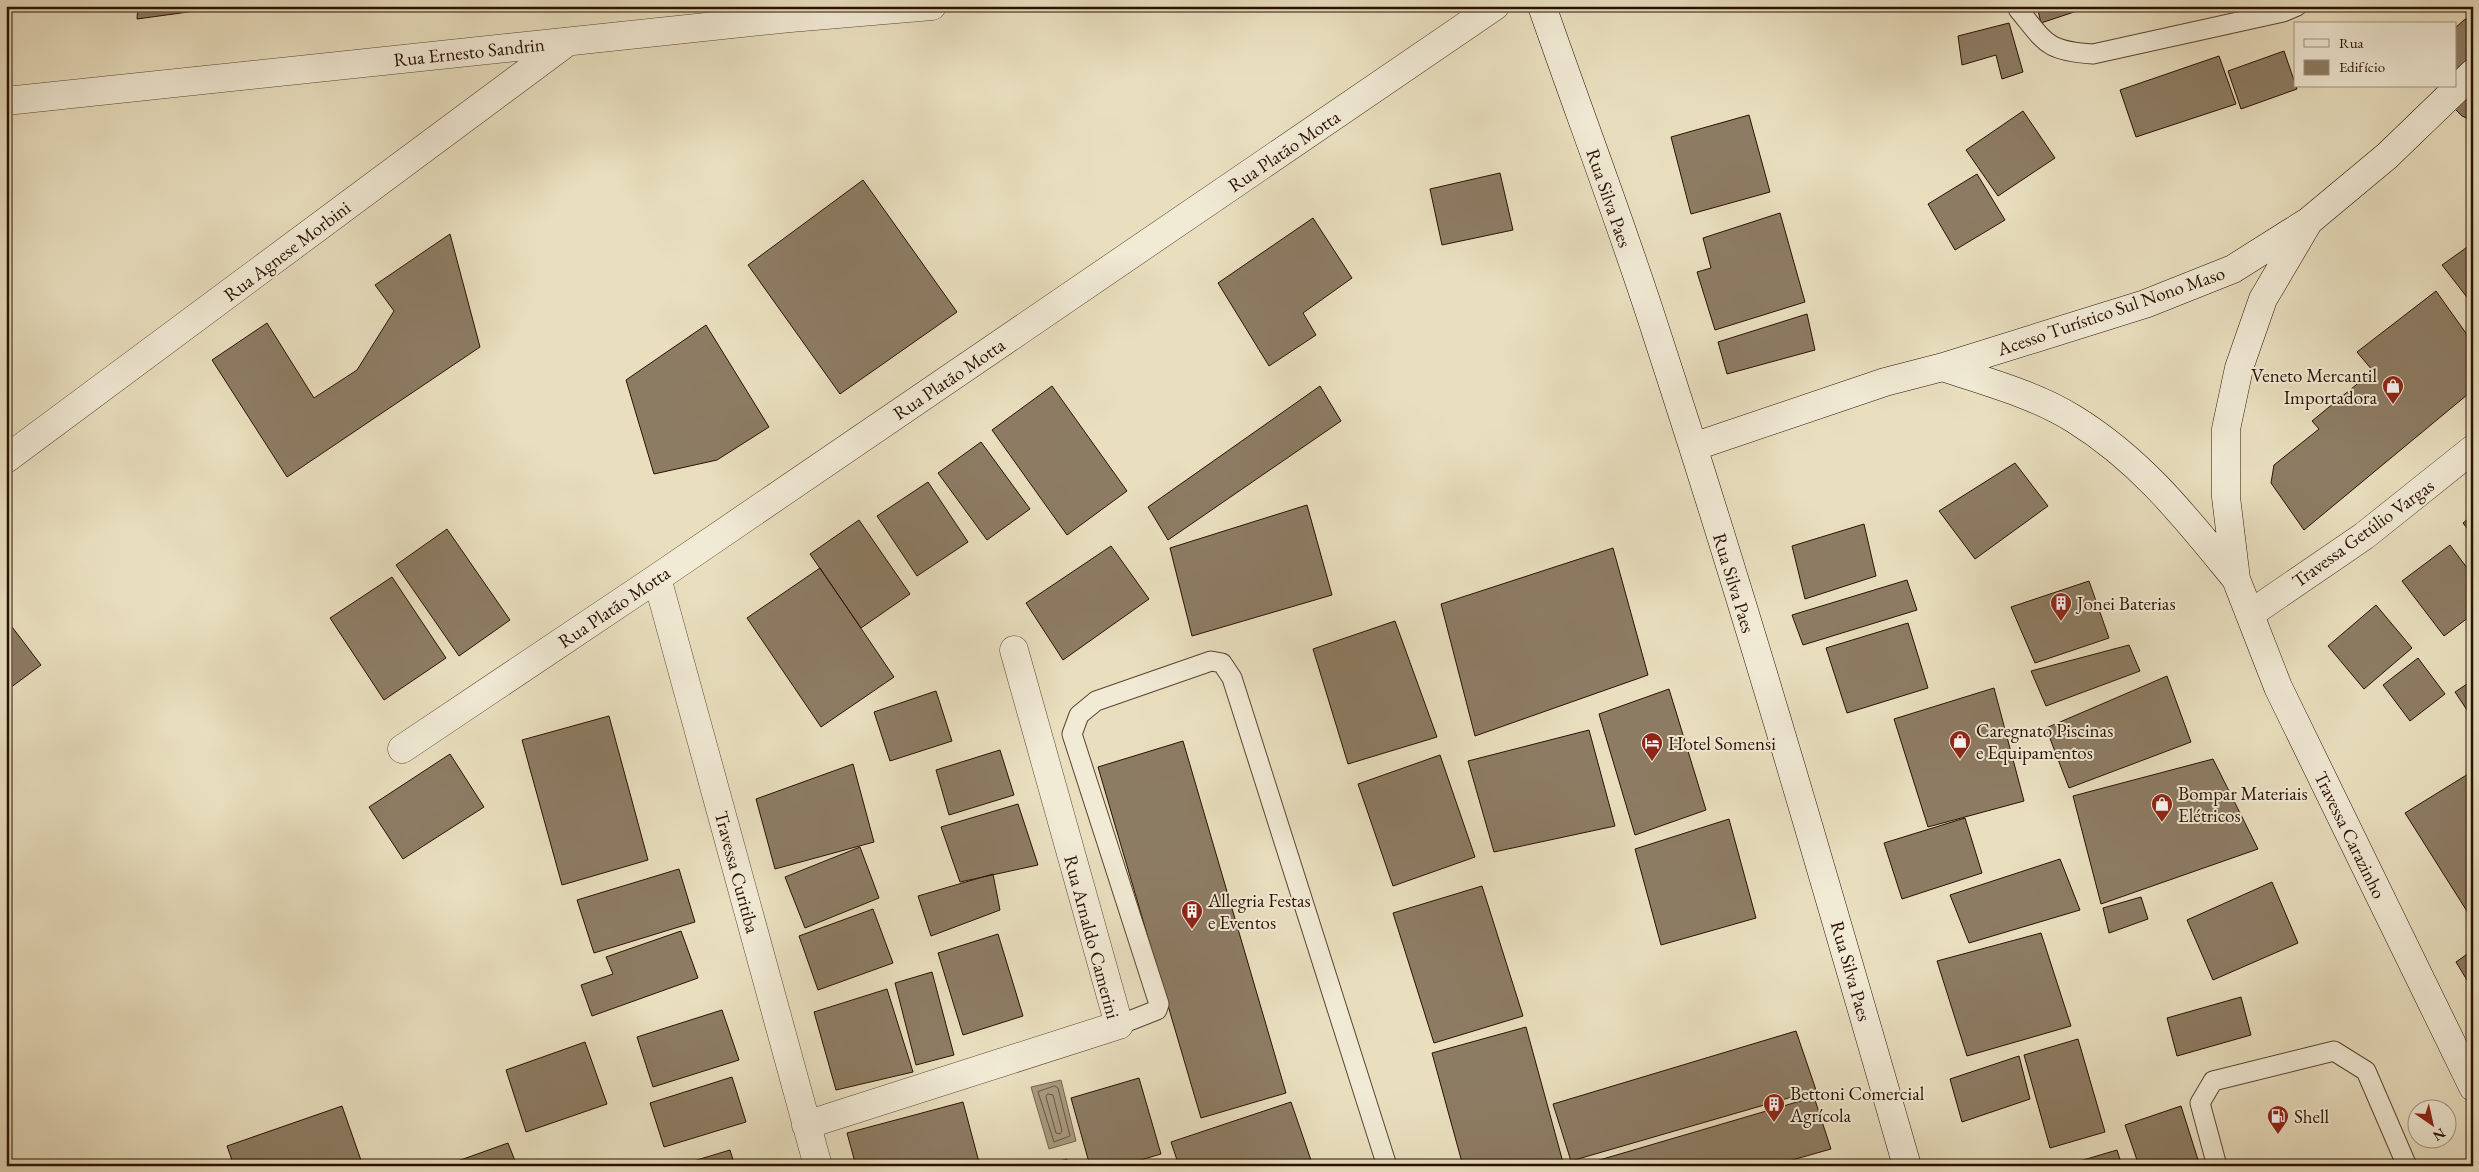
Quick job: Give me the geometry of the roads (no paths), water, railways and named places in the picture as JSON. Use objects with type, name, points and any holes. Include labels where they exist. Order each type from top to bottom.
[{"type":"street","name":"Rua Ernesto Sandrin","points":[[6,101],[568,42],[789,12],[932,6]]},
{"type":"street","name":"Rua Platão Motta","points":[[402,749],[658,578],[1495,6]]},
{"type":"street","name":"Rua Silva Paes","points":[[1542,6],[1656,331],[1693,447],[1828,894],[1907,1166]]},
{"type":"street","name":"Rua Agnese Morbini","points":[[6,459],[568,42]]},
{"type":"street","name":"Acesso Turístico Sul Nono Maso","points":[[1693,447],[1844,395],[1943,367],[2145,304],[2233,269],[2309,221],[2387,156],[2473,73]]},
{"type":"street","name":"Travessa Carazinho","points":[[2309,221],[2263,299],[2239,368],[2228,420],[2226,497],[2236,579],[2278,687],[2473,1087]]},
{"type":"street","name":"Travessa Carazinho","points":[[1943,367],[2032,398],[2072,418],[2112,444],[2142,470],[2176,506],[2236,579]]},
{"type":"street","name":"Travessa Getúlio Vargas","points":[[2250,614],[2364,536],[2473,449]]},
{"type":"street","name":"Travessa Curitiba","points":[[658,578],[818,1166]]},
{"type":"street","name":"Rua Arnaldo Camerini","points":[[806,1125],[1118,1025],[1014,650]]},
{"type":"lane","points":[[2018,9],[2046,43],[2066,52],[2093,54],[2283,12],[2297,6]]},
{"type":"lane","points":[[1118,1025],[1152,1014],[1157,1010],[1159,1004],[1072,734],[1079,715],[1096,701],[1211,660],[1222,663],[1232,678],[1388,1166]]},
{"type":"lane","points":[[2217,1166],[2200,1103],[2213,1081],[2334,1051],[2366,1071],[2407,1166]]},
{"type":"water","points":[[1061,1080],[1076,1141],[1049,1149],[1031,1087]]},
{"type":"place","name":"Veneto Mercantil Importadora","points":[[2393,405]]},
{"type":"place","name":"Jonei Baterias","points":[[2061,622]]},
{"type":"place","name":"Caregnato Piscinas e Equipamentos","points":[[1960,760]]},
{"type":"place","name":"Hotel Somensi","points":[[1652,762]]},
{"type":"place","name":"Bompar Materiais Elétricos","points":[[2162,823]]},
{"type":"place","name":"Allegria Festas e Eventos","points":[[1192,930]]},
{"type":"place","name":"Bettoni Comercial Agrícola","points":[[1774,1123]]},
{"type":"place","name":"Shell","points":[[2278,1135]]}]
